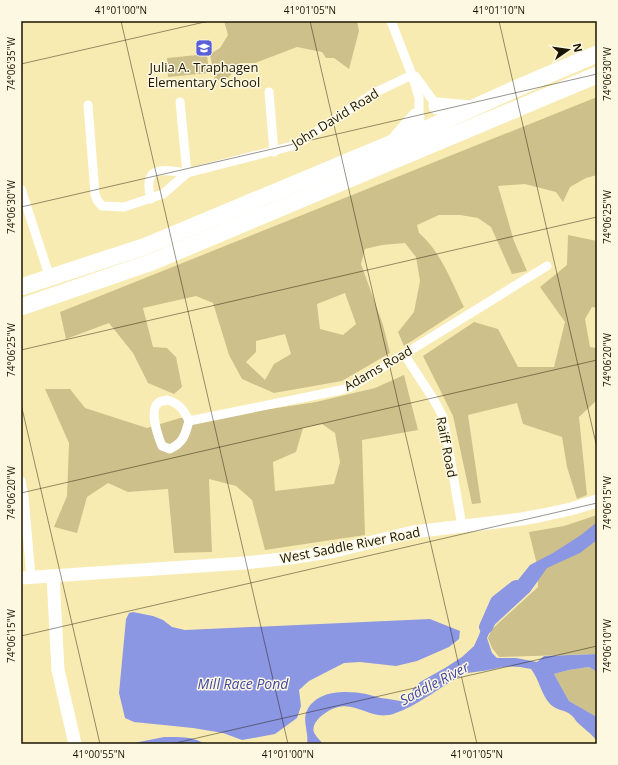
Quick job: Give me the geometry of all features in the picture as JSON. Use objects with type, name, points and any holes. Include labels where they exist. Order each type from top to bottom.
[{"type":"highway","points":[[21,287],[146,246],[472,109],[597,54]]},
{"type":"highway","points":[[21,307],[152,262],[597,75]]},
{"type":"highway","points":[[437,106],[472,109]]},
{"type":"highway","points":[[394,142],[416,117]]},
{"type":"main road","name":"West Saddle River Road","points":[[26,578],[245,564],[290,558],[335,551],[413,532],[543,516],[571,509],[597,500]]},
{"type":"main road","points":[[53,576],[58,670],[75,744]]},
{"type":"street","points":[[391,21],[412,75],[420,104],[420,112],[416,117]]},
{"type":"street","points":[[412,75],[415,76],[437,106]]},
{"type":"street","name":"John David Road","points":[[151,199],[148,186],[150,178],[157,171],[187,173],[274,152],[292,146],[304,140],[374,93],[412,75]]},
{"type":"street","points":[[269,92],[274,152]]},
{"type":"street","points":[[180,102],[187,173]]},
{"type":"street","name":"John David Road","points":[[88,106],[94,187],[97,200],[102,206],[124,207],[151,199],[163,194],[187,173]]},
{"type":"street","points":[[21,189],[50,278]]},
{"type":"street","name":"Adams Road","points":[[189,421],[351,387],[548,266]]},
{"type":"street","name":"Raiff Road","points":[[404,354],[434,400],[443,417],[462,526]]},
{"type":"street","points":[[167,400],[175,402],[184,410],[189,421],[183,439],[178,445],[170,448],[162,446],[156,431],[154,413],[155,407],[159,402],[167,400]]},
{"type":"street","points":[[22,485],[26,578]]},
{"type":"shaded area","points":[[224,21],[357,21],[359,31],[349,69],[334,58],[326,58],[322,52],[297,47],[255,63],[241,63],[228,78],[215,81],[210,54],[220,48],[228,35]]},
{"type":"shaded area","points":[[207,54],[209,73],[168,77],[167,58]]},
{"type":"shaded area","points":[[597,97],[597,175],[586,178],[570,187],[563,202],[556,192],[525,184],[498,186],[514,241],[527,271],[512,274],[491,227],[478,218],[460,215],[439,215],[417,225],[419,233],[433,248],[439,258],[464,307],[404,346],[398,332],[414,312],[420,281],[416,257],[405,243],[382,245],[365,249],[361,264],[383,325],[390,353],[342,381],[274,393],[242,379],[229,355],[213,303],[196,296],[143,308],[153,347],[167,348],[176,357],[182,387],[174,394],[148,383],[133,353],[109,323],[66,339],[60,312]],"holes":[[[345,293],[356,324],[343,335],[320,329],[317,304]],[[285,334],[291,354],[274,364],[265,380],[246,362],[256,352],[256,341]]]},
{"type":"shaded area","points":[[568,235],[597,241],[597,308],[592,307],[585,319],[590,347],[597,348],[597,400],[579,417],[587,495],[577,499],[567,467],[562,437],[523,424],[517,403],[468,415],[481,503],[472,504],[453,416],[423,356],[474,322],[498,329],[518,367],[554,367],[565,322],[540,287],[567,265]]},
{"type":"shaded area","points":[[404,375],[418,430],[362,440],[365,535],[265,550],[252,500],[236,486],[209,479],[212,552],[174,553],[168,489],[128,492],[108,483],[87,497],[77,533],[54,527],[67,496],[69,443],[45,389],[70,389],[85,408],[147,428],[180,418],[219,417],[316,402],[375,388]],"holes":[[[322,424],[335,433],[340,462],[334,484],[275,491],[273,462],[296,452],[303,428]]]},
{"type":"shaded area","points":[[597,515],[597,654],[499,657],[492,648],[488,638],[492,629],[538,587],[537,565],[529,532],[564,526]]},
{"type":"shaded area","points":[[589,667],[597,672],[597,717],[569,701],[554,674]]},
{"type":"water","points":[[597,522],[597,540],[580,553],[547,568],[530,592],[492,627],[487,638],[492,653],[497,658],[516,658],[537,662],[544,656],[597,654],[597,672],[589,667],[554,674],[569,701],[597,717],[597,741],[572,716],[550,704],[544,696],[531,669],[512,666],[465,674],[412,706],[393,714],[375,714],[343,706],[334,708],[317,720],[313,728],[315,734],[323,744],[307,744],[305,717],[310,705],[316,700],[332,693],[349,692],[405,702],[413,689],[420,682],[462,657],[474,646],[485,618],[494,610],[504,594],[530,565],[553,553],[581,535]]},
{"type":"water","name":"Mill Race Pond","points":[[133,612],[153,616],[163,620],[172,627],[185,630],[430,619],[460,631],[459,639],[449,647],[417,661],[396,666],[360,662],[344,663],[309,681],[299,690],[301,706],[297,718],[275,734],[242,740],[223,733],[193,728],[134,722],[125,718],[119,693],[126,619],[129,613]]},
{"type":"water","points":[[164,737],[190,738],[205,744],[129,744]]},
{"type":"waterway","name":"Saddle River","points":[[486,627],[497,602],[516,587]]},
{"type":"place","name":"Julia A. Traphagen Elementary School","points":[[204,48]]}]
